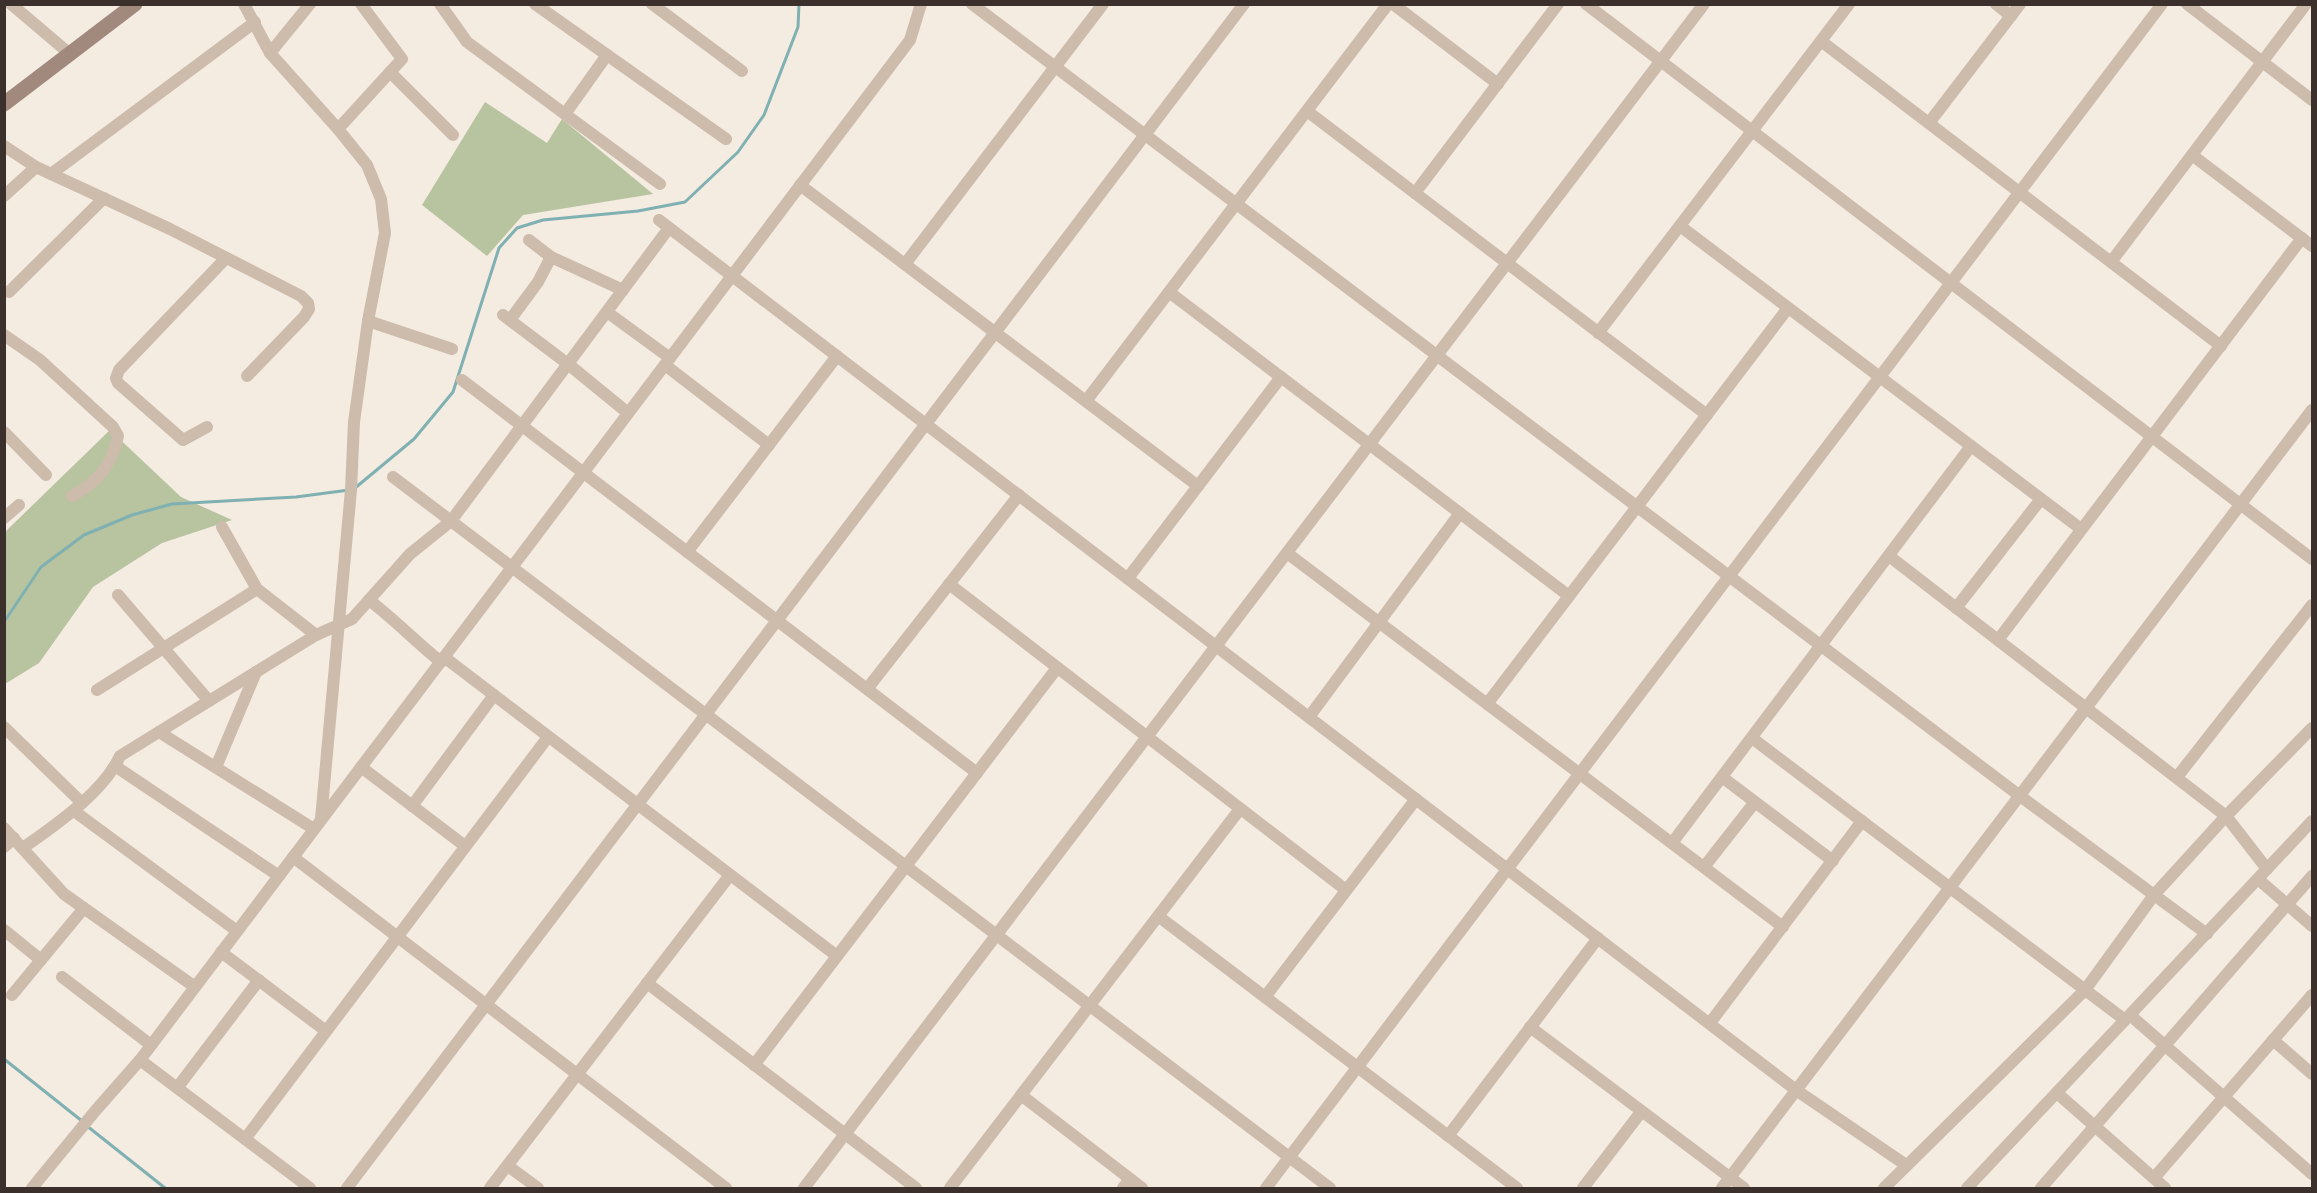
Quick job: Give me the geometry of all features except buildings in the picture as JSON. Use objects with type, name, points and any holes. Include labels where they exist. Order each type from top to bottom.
[{"type":"street","points":[[11,4],[70,54]]},
{"type":"street","points":[[244,4],[270,53],[367,165],[381,199],[385,233],[368,321],[354,422],[351,490],[339,625],[318,825]]},
{"type":"street","points":[[270,53],[310,4]]},
{"type":"street","points":[[338,129],[402,59],[361,4]]},
{"type":"street","points":[[440,4],[467,42],[660,184]]},
{"type":"street","points":[[449,17],[457,4]]},
{"type":"street","points":[[535,4],[726,139]]},
{"type":"street","points":[[652,4],[742,71]]},
{"type":"street","points":[[32,1188],[140,1060],[910,40],[921,4]]},
{"type":"street","points":[[972,4],[2020,796],[2207,934]]},
{"type":"street","points":[[905,264],[1103,4]]},
{"type":"street","points":[[347,1188],[1244,4]]},
{"type":"street","points":[[1086,401],[1388,4]]},
{"type":"street","points":[[1393,4],[1498,84]]},
{"type":"street","points":[[1415,193],[1558,4]]},
{"type":"street","points":[[1586,4],[2313,559]]},
{"type":"street","points":[[804,1188],[1704,4]]},
{"type":"street","points":[[1598,333],[1849,4]]},
{"type":"street","points":[[1996,4],[2011,16]]},
{"type":"street","points":[[1929,123],[2020,4]]},
{"type":"street","points":[[1266,1188],[2162,4]]},
{"type":"street","points":[[2187,4],[2313,100]]},
{"type":"street","points":[[2111,262],[2306,4]]},
{"type":"street","points":[[4,104],[135,5]]},
{"type":"street","points":[[51,174],[255,22]]},
{"type":"street","points":[[1821,41],[2221,346]]},
{"type":"street","points":[[565,114],[608,55]]},
{"type":"street","points":[[390,72],[453,135]]},
{"type":"street","points":[[1307,111],[1707,415]]},
{"type":"street","points":[[4,146],[36,167],[104,198],[301,296],[308,303],[309,309],[304,317],[247,376]]},
{"type":"street","points":[[1998,640],[2221,346],[2307,242],[2192,155]]},
{"type":"street","points":[[4,196],[36,167]]},
{"type":"street","points":[[800,185],[1198,486]]},
{"type":"street","points":[[9,292],[104,198]]},
{"type":"street","points":[[659,220],[1796,1090],[1906,1165]]},
{"type":"street","points":[[1680,226],[2081,530]]},
{"type":"street","points":[[23,848],[78,807],[115,766],[120,756],[316,635],[352,619],[410,554],[451,521],[669,228]]},
{"type":"street","points":[[530,240],[551,257],[623,290]]},
{"type":"street","points":[[551,257],[538,282],[507,318],[628,413]]},
{"type":"street","points":[[207,427],[183,440],[118,382],[117,378],[119,370],[226,258]]},
{"type":"street","points":[[1169,292],[1569,596]]},
{"type":"street","points":[[1487,704],[1788,308]]},
{"type":"street","points":[[607,312],[770,445]]},
{"type":"street","points":[[368,321],[452,349]]},
{"type":"street","points":[[4,335],[40,360],[113,427],[118,436],[112,459],[101,475],[86,489],[72,496]]},
{"type":"street","points":[[687,552],[837,356]]},
{"type":"street","points":[[1128,578],[1281,377]]},
{"type":"street","points":[[462,380],[977,773]]},
{"type":"street","points":[[1725,1183],[2313,410]]},
{"type":"street","points":[[4,432],[46,475]]},
{"type":"street","points":[[1672,843],[1971,446]]},
{"type":"street","points":[[393,477],[1330,1188]]},
{"type":"street","points":[[867,689],[1019,495]]},
{"type":"street","points":[[1956,608],[2042,500]]},
{"type":"street","points":[[4,519],[19,505]]},
{"type":"street","points":[[1309,717],[1460,513]]},
{"type":"street","points":[[222,527],[257,589],[316,635]]},
{"type":"street","points":[[1287,553],[1783,927]]},
{"type":"street","points":[[1888,556],[2226,816],[2267,869]]},
{"type":"street","points":[[949,584],[1346,890]]},
{"type":"street","points":[[98,690],[257,589]]},
{"type":"street","points":[[118,595],[209,701]]},
{"type":"street","points":[[369,600],[442,659],[495,695],[837,957]]},
{"type":"street","points":[[2177,777],[2313,605]]},
{"type":"street","points":[[754,1065],[1057,668]]},
{"type":"street","points":[[216,767],[256,672]]},
{"type":"street","points":[[412,806],[495,695]]},
{"type":"street","points":[[4,727],[78,807],[237,931]]},
{"type":"street","points":[[1884,1188],[2085,990],[2154,895],[2226,816],[2313,728]]},
{"type":"street","points":[[159,732],[318,825]]},
{"type":"street","points":[[245,1139],[548,736]]},
{"type":"street","points":[[1752,738],[2085,990],[2165,1046],[2313,1174]]},
{"type":"street","points":[[115,766],[279,876]]},
{"type":"street","points":[[361,767],[465,846]]},
{"type":"street","points":[[1722,777],[1833,861]]},
{"type":"street","points":[[1265,997],[1416,799]]},
{"type":"street","points":[[1704,867],[1755,801]]},
{"type":"street","points":[[950,1188],[1240,809]]},
{"type":"street","points":[[1710,1023],[1862,821]]},
{"type":"street","points":[[1967,1188],[2313,821]]},
{"type":"street","points":[[4,828],[9,843],[23,848],[64,894],[195,987]]},
{"type":"street","points":[[293,857],[726,1188]]},
{"type":"street","points":[[490,1188],[730,875]]},
{"type":"street","points":[[2041,1188],[2313,876]]},
{"type":"street","points":[[2258,879],[2313,926]]},
{"type":"street","points":[[12,994],[84,908]]},
{"type":"street","points":[[1158,916],[1517,1188]]},
{"type":"street","points":[[4,930],[41,960]]},
{"type":"street","points":[[1448,1136],[1598,938]]},
{"type":"street","points":[[222,952],[326,1031]]},
{"type":"street","points":[[62,977],[151,1045]]},
{"type":"street","points":[[177,1088],[259,980]]},
{"type":"street","points":[[647,983],[916,1188]]},
{"type":"street","points":[[2154,1178],[2273,1040],[2311,1000]]},
{"type":"street","points":[[1530,1027],[1641,1112],[1725,1183],[1744,1188]]},
{"type":"street","points":[[2273,1040],[2313,1074]]},
{"type":"street","points":[[140,1060],[310,1188]]},
{"type":"street","points":[[2056,1093],[2165,1188]]},
{"type":"street","points":[[1021,1095],[1126,1184],[1143,1188]]},
{"type":"street","points":[[1583,1188],[1641,1112]]},
{"type":"street","points":[[508,1166],[538,1188]]},
{"type":"green space","points":[[485,102],[547,143],[562,119],[653,194],[523,215],[487,256],[422,205]]},
{"type":"green space","points":[[110,430],[181,497],[232,520],[162,543],[93,587],[39,663],[5,684],[5,532]]},
{"type":"waterway","points":[[355,488],[414,439],[453,392],[499,248],[517,228],[543,220],[638,211],[685,202],[738,152],[764,115],[798,27],[799,4]]},
{"type":"waterway","points":[[4,622],[41,567],[84,535],[132,515],[172,504],[296,497],[349,490]]},
{"type":"waterway","points":[[4,1059],[82,1121]]},
{"type":"waterway","points":[[87,1126],[165,1188]]}]
